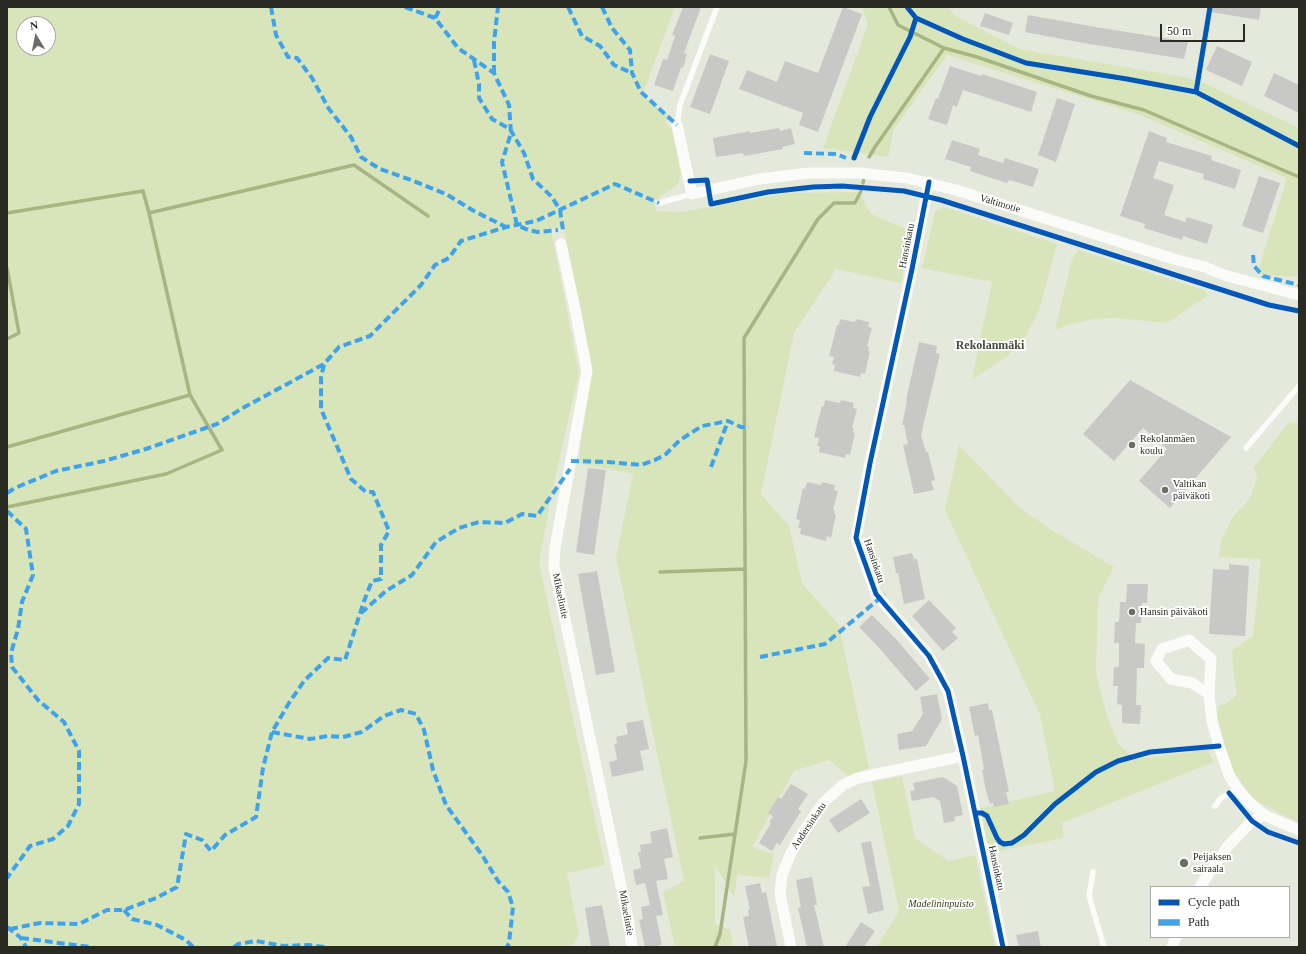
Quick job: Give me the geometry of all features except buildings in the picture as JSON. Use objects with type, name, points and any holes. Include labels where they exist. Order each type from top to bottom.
[{"type":"street","points":[[677,125],[692,194]]},
{"type":"street","name":"Valtimotie","points":[[692,194],[759,179],[809,172],[859,172],[929,182],[1178,260],[1205,267],[1224,275],[1299,295]]},
{"type":"street","name":"Hansinkatu","points":[[929,182],[870,463],[856,538],[876,594],[929,656],[948,691],[1003,947]]},
{"type":"street","name":"Mikaelintie","points":[[561,244],[587,371],[555,548],[554,567],[629,924],[632,947]]},
{"type":"street","points":[[1209,694],[1192,683],[1172,679],[1156,661],[1162,649],[1189,640],[1211,659],[1209,694],[1212,721],[1229,775],[1237,788],[1250,803],[1264,815],[1299,830]]},
{"type":"street","name":"Andersinkatu","points":[[790,947],[780,894],[782,875],[791,852],[824,802],[843,785],[858,778],[963,756]]},
{"type":"street","points":[[1201,886],[1228,846],[1252,821],[1264,815]]},
{"type":"lane","points":[[677,125],[680,105],[717,7]]},
{"type":"lane","points":[[659,203],[692,194]]},
{"type":"lane","points":[[1246,448],[1299,386]]},
{"type":"lane","points":[[1215,806],[1220,799],[1237,788]]},
{"type":"lane","points":[[1093,872],[1089,896],[1104,947]]},
{"type":"green space","points":[[7,7],[675,7],[642,96],[670,116],[665,122],[672,130],[681,174],[678,184],[654,201],[656,211],[680,212],[789,193],[859,192],[871,214],[911,231],[901,283],[836,269],[794,333],[761,494],[789,526],[802,583],[839,625],[869,768],[848,776],[829,760],[794,771],[752,847],[774,854],[769,878],[738,875],[738,872],[734,897],[715,865],[715,924],[730,930],[733,947],[675,947],[663,892],[684,881],[616,558],[633,474],[578,463],[592,368],[563,226],[551,229],[579,373],[551,496],[539,563],[605,865],[567,873],[579,935],[571,947],[7,947]]},
{"type":"green space","points":[[862,7],[947,7],[957,17],[1019,49],[1189,78],[1202,82],[1299,128],[1299,277],[1257,274],[1287,178],[1140,115],[947,55],[894,129],[888,157],[823,148],[868,24]]},
{"type":"green space","points":[[944,207],[1057,244],[1039,311],[1025,338],[1008,356],[972,380],[992,282],[922,268],[935,212]]},
{"type":"green space","points":[[1078,250],[1204,290],[1208,295],[1167,323],[1116,318],[1093,319],[1067,325],[1055,330],[1072,259]]},
{"type":"green space","points":[[1289,422],[1299,423],[1299,823],[1253,799],[1235,774],[1218,722],[1217,707],[1229,702],[1237,694],[1232,650],[1253,636],[1261,559],[1219,557],[1221,542],[1233,516],[1249,500],[1257,479],[1254,467]]},
{"type":"green space","points":[[959,445],[1019,507],[1050,529],[1114,567],[1098,598],[1096,672],[1106,713],[1118,744],[1136,759],[1208,750],[1214,762],[1062,823],[1064,838],[988,853],[981,808],[1055,791],[1040,715],[945,510]]},
{"type":"green space","name":"Madelininpuisto","points":[[902,776],[915,838],[949,861],[975,855],[995,947],[877,947],[899,911],[872,782]]},
{"type":"waterway","points":[[889,7],[898,25],[944,48]]},
{"type":"waterway","points":[[869,157],[944,48],[977,57],[1091,96],[1144,110],[1299,177]]},
{"type":"waterway","points":[[7,447],[190,395],[149,213],[354,165],[428,216]]},
{"type":"waterway","points":[[863,183],[864,178]]},
{"type":"waterway","points":[[7,213],[143,191],[149,213]]},
{"type":"waterway","points":[[715,947],[720,934],[746,761],[744,338],[818,219],[834,203],[855,203],[861,191]]},
{"type":"waterway","points":[[7,268],[19,333],[7,339]]},
{"type":"waterway","points":[[7,507],[166,474],[222,450],[190,395]]},
{"type":"waterway","points":[[660,572],[745,569]]},
{"type":"waterway","points":[[700,838],[735,834]]},
{"type":"marked path","points":[[271,7],[276,35],[288,57],[297,58],[312,78],[329,109],[351,137],[361,157],[380,169],[446,194],[474,211],[506,227]]},
{"type":"marked path","points":[[405,7],[435,18],[458,48],[494,73],[509,105],[511,133],[502,162],[517,225],[528,230],[538,232],[558,230]]},
{"type":"marked path","points":[[435,18],[441,7]]},
{"type":"marked path","points":[[494,73],[494,42],[498,7]]},
{"type":"marked path","points":[[568,7],[582,36],[600,46],[614,65],[632,73]]},
{"type":"marked path","points":[[602,7],[612,28],[630,50],[632,73],[641,92],[677,125]]},
{"type":"marked path","points":[[474,60],[479,84],[479,98],[492,119],[510,129],[524,153],[533,179],[552,197],[560,210],[563,230]]},
{"type":"marked path","points":[[804,153],[836,154],[846,158]]},
{"type":"marked path","points":[[7,493],[15,488],[56,471],[104,461],[146,449],[217,424],[241,409],[324,364],[339,347],[370,336],[421,285],[435,265],[449,258],[461,241],[506,227],[536,221],[615,184],[659,203]]},
{"type":"marked path","points":[[1253,255],[1254,266],[1263,276],[1299,285]]},
{"type":"marked path","points":[[10,929],[40,923],[79,924],[107,910],[124,910],[156,898],[177,887],[186,834],[202,840],[211,851],[225,835],[256,817],[263,768],[272,732],[304,681],[328,658],[345,660],[372,581],[381,579],[381,545],[389,531],[373,492],[366,492],[351,479],[321,409],[321,378],[324,364]]},
{"type":"marked path","points":[[571,461],[641,465],[666,454],[680,440],[702,426],[728,421],[741,427],[749,427]]},
{"type":"marked path","points":[[711,467],[728,421]]},
{"type":"marked path","points":[[361,613],[386,591],[412,575],[436,542],[459,528],[479,522],[505,523],[522,514],[537,516],[570,469]]},
{"type":"marked path","points":[[7,511],[26,529],[33,575],[22,602],[18,629],[11,653],[12,667],[38,700],[64,722],[79,751],[79,804],[68,826],[53,839],[30,846],[7,878]]},
{"type":"marked path","points":[[760,657],[825,644],[885,594]]},
{"type":"marked path","points":[[272,732],[310,739],[328,736],[343,737],[362,732],[384,716],[401,710],[416,714],[424,730],[433,770],[446,805],[482,855],[498,881],[508,892],[513,907],[509,943],[507,947]]},
{"type":"marked path","points":[[124,910],[132,919],[157,925],[186,940],[193,947]]},
{"type":"marked path","points":[[7,927],[21,938],[26,947]]},
{"type":"marked path","points":[[21,938],[90,947]]},
{"type":"marked path","points":[[234,947],[238,944],[256,941],[284,946],[309,945],[325,947]]},
{"type":"cycle path","points":[[907,7],[916,18],[963,39],[1026,63],[1127,79],[1196,92],[1299,146]]},
{"type":"cycle path","points":[[1196,92],[1210,7]]},
{"type":"cycle path","points":[[854,158],[870,117],[910,37],[916,18]]},
{"type":"cycle path","points":[[690,181],[707,180],[711,204],[768,192],[813,187],[842,186],[904,191],[941,200],[1269,305],[1299,311]]},
{"type":"cycle path","points":[[929,182],[912,269],[870,463],[856,538],[876,594],[929,656],[948,691],[1003,947]]},
{"type":"cycle path","points":[[975,813],[982,813],[987,816],[1000,842],[1004,844],[1012,843],[1024,835],[1055,804],[1096,772],[1118,761],[1150,752],[1219,746]]},
{"type":"cycle path","points":[[1229,793],[1252,821],[1268,832],[1299,843]]},
{"type":"place","name":"Rekolanmäen koulu","points":[[1132,445]]},
{"type":"place","name":"Valtikan päiväkoti","points":[[1165,490]]},
{"type":"place","name":"Hansin päiväkoti","points":[[1132,612]]},
{"type":"place","name":"Peijaksen sairaala","points":[[1184,863]]},
{"type":"district","name":"Rekolanmäki","points":[[990,346]]}]
